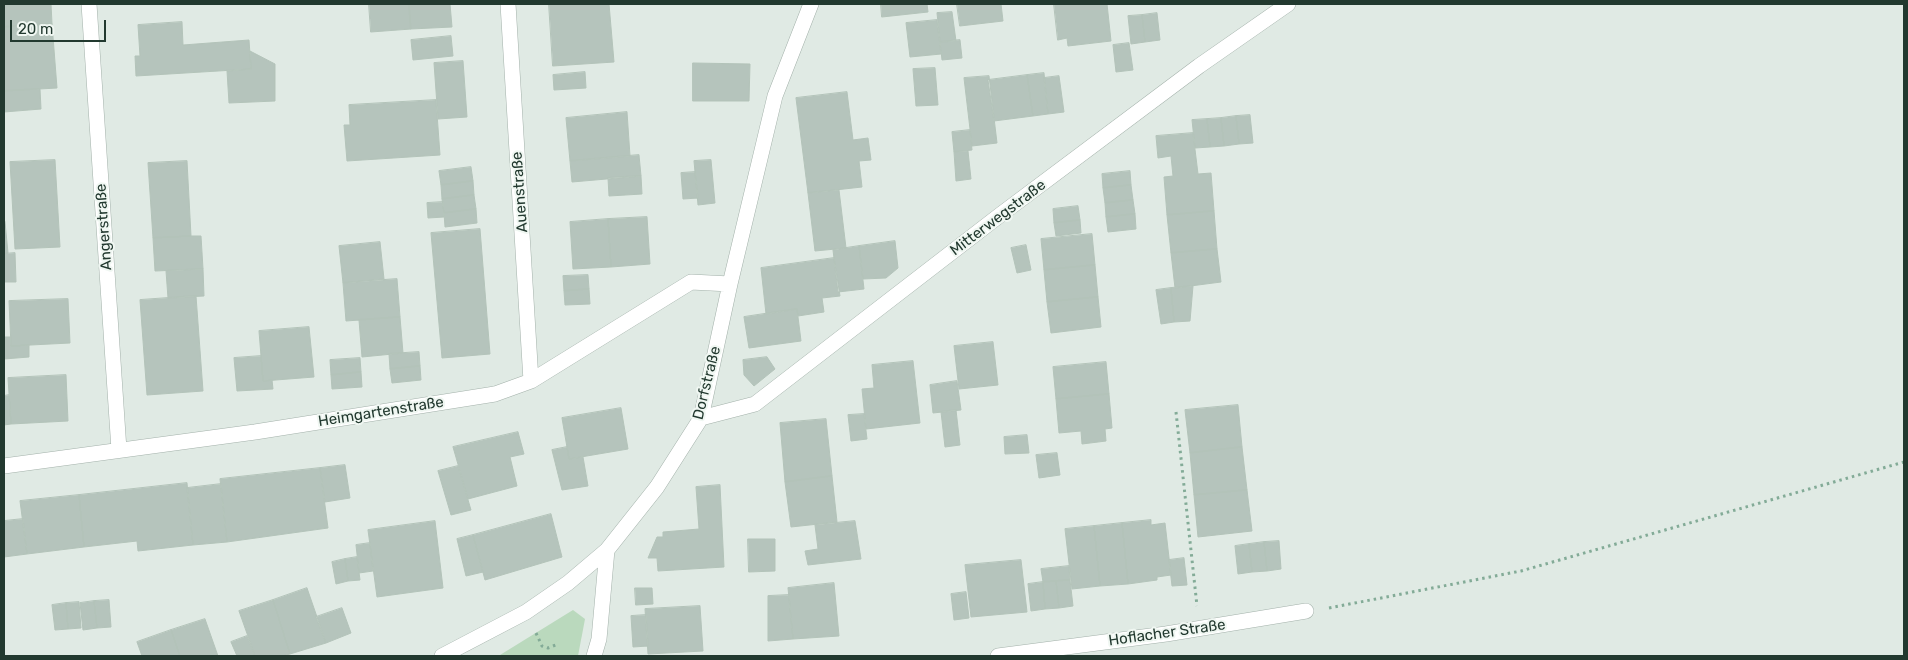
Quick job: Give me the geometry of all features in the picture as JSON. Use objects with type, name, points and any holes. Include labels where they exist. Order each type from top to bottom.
[{"type":"street","name":"Angerstraße","points":[[89,4],[119,450]]},
{"type":"street","name":"Auenstraße","points":[[508,4],[531,380]]},
{"type":"street","name":"Dorfstraße","points":[[444,656],[526,612],[568,583],[607,550],[657,487],[701,418],[774,96],[810,4]]},
{"type":"street","name":"Mitterwegstraße","points":[[701,418],[754,404],[1000,215],[1199,66],[1288,4]]},
{"type":"street","name":"Heimgartenstraße","points":[[4,466],[255,432],[495,394],[531,380],[691,282],[730,284]]},
{"type":"street","points":[[594,656],[599,639],[607,550]]},
{"type":"street","name":"Hoflacher Straße","points":[[998,656],[1200,629],[1306,612]]},
{"type":"path","points":[[1176,412],[1200,629]]},
{"type":"path","points":[[1306,612],[1522,572],[1904,462]]},
{"type":"green space","points":[[573,610],[585,619],[578,656],[500,655]]},
{"type":"building","points":[[4,4],[51,4],[52,24],[4,27]]},
{"type":"building","points":[[369,4],[409,4],[411,29],[371,32]]},
{"type":"building","points":[[409,4],[450,4],[452,27],[411,29]]},
{"type":"building","points":[[549,4],[609,4],[614,62],[553,66]]},
{"type":"building","points":[[881,4],[927,4],[928,12],[882,17]]},
{"type":"building","points":[[957,4],[1001,4],[1003,21],[960,26]]},
{"type":"building","points":[[1054,4],[1107,4],[1111,41],[1068,46],[1067,38],[1058,40]]},
{"type":"building","points":[[952,12],[956,41],[940,42],[937,13]]},
{"type":"building","points":[[1157,13],[1160,40],[1145,42],[1142,15]]},
{"type":"building","points":[[1142,15],[1145,42],[1131,44],[1128,16]]},
{"type":"building","points":[[937,20],[941,54],[910,57],[906,23]]},
{"type":"building","points":[[182,22],[183,45],[249,40],[251,69],[136,76],[135,56],[140,56],[138,25]]},
{"type":"building","points":[[52,24],[57,88],[4,91],[4,27]]},
{"type":"building","points":[[451,36],[453,56],[413,60],[411,40]]},
{"type":"building","points":[[960,40],[962,58],[942,60],[940,42]]},
{"type":"building","points":[[1129,43],[1133,70],[1116,72],[1113,45]]},
{"type":"building","points":[[250,51],[275,64],[275,101],[229,103],[227,71],[251,69]]},
{"type":"building","points":[[463,61],[467,117],[438,119],[434,63]]},
{"type":"building","points":[[693,63],[750,64],[749,101],[693,101]]},
{"type":"building","points":[[935,68],[938,105],[916,106],[913,69]]},
{"type":"building","points":[[585,72],[586,88],[554,90],[553,75]]},
{"type":"building","points":[[1044,73],[1048,114],[1033,116],[1027,75]]},
{"type":"building","points":[[1027,75],[1033,116],[994,121],[988,80]]},
{"type":"building","points":[[989,76],[997,143],[972,146],[964,78]]},
{"type":"building","points":[[1059,76],[1064,112],[1048,114],[1044,78]]},
{"type":"building","points":[[40,89],[41,109],[4,112],[4,91]]},
{"type":"building","points":[[847,92],[853,140],[868,138],[871,160],[859,161],[862,187],[808,193],[796,98]]},
{"type":"building","points":[[436,100],[440,155],[347,161],[344,125],[350,125],[349,105]]},
{"type":"building","points":[[627,112],[630,156],[570,161],[566,118]]},
{"type":"building","points":[[1250,115],[1253,143],[1239,144],[1236,116]]},
{"type":"building","points":[[1236,116],[1239,144],[1224,146],[1221,118]]},
{"type":"building","points":[[1221,118],[1224,146],[1210,147],[1207,119]]},
{"type":"building","points":[[1207,119],[1210,147],[1195,148],[1192,120]]},
{"type":"building","points":[[970,130],[972,150],[954,152],[952,132]]},
{"type":"building","points":[[1193,133],[1198,174],[1211,173],[1214,211],[1167,215],[1164,177],[1173,176],[1171,156],[1158,158],[1156,136]]},
{"type":"building","points":[[968,151],[971,179],[956,181],[954,152]]},
{"type":"building","points":[[639,155],[641,176],[572,182],[570,161]]},
{"type":"building","points":[[55,160],[60,247],[15,249],[10,162]]},
{"type":"building","points":[[711,160],[715,203],[698,205],[694,161]]},
{"type":"building","points":[[187,161],[191,236],[153,238],[148,163]]},
{"type":"building","points":[[471,167],[473,181],[441,185],[439,171]]},
{"type":"building","points":[[1130,171],[1131,185],[1103,188],[1102,174]]},
{"type":"building","points":[[695,172],[698,198],[683,199],[681,173]]},
{"type":"building","points":[[641,176],[642,194],[609,196],[608,178]]},
{"type":"building","points":[[473,181],[474,195],[442,199],[441,185]]},
{"type":"building","points":[[1131,185],[1133,200],[1105,203],[1103,188]]},
{"type":"building","points":[[839,190],[846,248],[815,251],[808,193]]},
{"type":"building","points":[[474,195],[476,209],[444,213],[442,199]]},
{"type":"building","points":[[1133,200],[1135,214],[1106,217],[1105,203]]},
{"type":"building","points":[[443,202],[444,217],[428,218],[427,203]]},
{"type":"building","points":[[1078,206],[1080,220],[1054,223],[1053,209]]},
{"type":"building","points":[[476,209],[477,223],[445,227],[444,213]]},
{"type":"building","points":[[1214,211],[1217,249],[1171,253],[1167,215]]},
{"type":"building","points":[[1135,214],[1136,229],[1108,232],[1106,217]]},
{"type":"building","points":[[647,217],[650,264],[611,267],[608,219]]},
{"type":"building","points":[[608,219],[611,267],[573,269],[570,222]]},
{"type":"building","points":[[1080,220],[1081,233],[1056,236],[1054,223]]},
{"type":"building","points":[[4,223],[8,253],[4,254]]},
{"type":"building","points":[[480,229],[490,354],[442,358],[431,233]]},
{"type":"building","points":[[1092,234],[1095,265],[1044,270],[1041,239]]},
{"type":"building","points":[[201,236],[203,269],[155,271],[153,238]]},
{"type":"building","points":[[895,241],[898,268],[886,278],[863,279],[859,246]]},
{"type":"building","points":[[380,242],[384,279],[343,283],[339,246]]},
{"type":"building","points":[[1026,245],[1031,270],[1017,273],[1011,248]]},
{"type":"building","points":[[859,246],[864,289],[838,292],[833,250]]},
{"type":"building","points":[[1217,249],[1221,282],[1175,288],[1171,253]]},
{"type":"building","points":[[15,253],[16,282],[4,282],[4,254]]},
{"type":"building","points":[[834,258],[840,296],[822,298],[824,312],[798,316],[797,309],[766,314],[761,268]]},
{"type":"building","points":[[1095,265],[1098,297],[1047,302],[1044,270]]},
{"type":"building","points":[[203,269],[204,296],[168,298],[166,271]]},
{"type":"building","points":[[588,275],[589,289],[564,291],[563,276]]},
{"type":"building","points":[[397,279],[400,317],[346,321],[343,283]]},
{"type":"building","points":[[1193,286],[1190,321],[1174,322],[1171,288]]},
{"type":"building","points":[[1171,288],[1174,322],[1161,324],[1156,290]]},
{"type":"building","points":[[589,289],[590,304],[565,305],[564,291]]},
{"type":"building","points":[[196,296],[203,391],[147,395],[140,300]]},
{"type":"building","points":[[1098,297],[1101,327],[1051,333],[1047,302]]},
{"type":"building","points":[[68,299],[70,343],[11,346],[9,301]]},
{"type":"building","points":[[797,309],[801,341],[749,348],[744,317]]},
{"type":"building","points":[[400,317],[403,353],[362,357],[359,320]]},
{"type":"building","points":[[309,327],[314,377],[263,381],[259,331]]},
{"type":"building","points":[[4,337],[11,337],[11,346],[29,345],[29,357],[4,359]]},
{"type":"building","points":[[993,342],[998,385],[959,389],[954,346]]},
{"type":"building","points":[[419,352],[420,366],[390,369],[389,354]]},
{"type":"building","points":[[261,356],[263,381],[272,380],[273,389],[237,391],[234,358]]},
{"type":"building","points":[[767,357],[775,369],[754,386],[744,375],[743,360]]},
{"type":"building","points":[[360,358],[361,372],[331,375],[330,360]]},
{"type":"building","points":[[913,361],[920,423],[866,429],[862,389],[874,388],[872,365]]},
{"type":"building","points":[[1106,362],[1109,394],[1056,399],[1053,367]]},
{"type":"building","points":[[420,366],[421,380],[392,383],[390,369]]},
{"type":"building","points":[[361,372],[362,387],[332,389],[331,375]]},
{"type":"building","points":[[66,375],[68,421],[11,424],[8,378]]},
{"type":"building","points":[[957,381],[961,410],[933,413],[930,385]]},
{"type":"building","points":[[1109,394],[1112,428],[1105,429],[1106,441],[1082,444],[1081,431],[1059,433],[1056,399]]},
{"type":"building","points":[[9,395],[11,424],[4,425],[4,396]]},
{"type":"building","points":[[1238,405],[1242,447],[1190,453],[1185,410]]},
{"type":"building","points":[[621,408],[628,449],[569,459],[562,418]]},
{"type":"building","points":[[956,410],[960,445],[945,447],[941,412]]},
{"type":"building","points":[[864,414],[867,439],[851,441],[848,415]]},
{"type":"building","points":[[826,419],[832,476],[785,482],[780,423]]},
{"type":"building","points":[[518,432],[524,454],[510,457],[517,486],[468,499],[453,447]]},
{"type":"building","points":[[1027,435],[1029,453],[1005,454],[1004,437]]},
{"type":"building","points":[[567,447],[569,459],[583,457],[588,486],[562,490],[552,450]]},
{"type":"building","points":[[1242,447],[1247,490],[1194,495],[1190,453]]},
{"type":"building","points":[[1057,453],[1060,475],[1039,478],[1036,455]]},
{"type":"building","points":[[345,465],[350,498],[325,502],[320,468]]},
{"type":"building","points":[[458,466],[471,510],[451,515],[438,471]]},
{"type":"building","points":[[320,468],[328,528],[227,542],[220,479]]},
{"type":"building","points":[[832,476],[837,522],[791,527],[785,482]]},
{"type":"building","points":[[187,483],[193,545],[138,551],[137,541],[84,547],[79,495]]},
{"type":"building","points":[[221,484],[227,542],[193,545],[187,488]]},
{"type":"building","points":[[720,485],[724,567],[658,571],[657,558],[648,558],[657,537],[663,537],[663,532],[699,529],[696,487]]},
{"type":"building","points":[[1247,490],[1252,531],[1198,537],[1194,495]]},
{"type":"building","points":[[79,495],[84,547],[27,554],[20,501]]},
{"type":"building","points":[[551,514],[562,557],[485,580],[473,535]]},
{"type":"building","points":[[23,519],[27,554],[4,557],[4,521]]},
{"type":"building","points":[[1151,520],[1151,525],[1165,523],[1171,575],[1157,577],[1157,580],[1128,584],[1122,523]]},
{"type":"building","points":[[435,521],[443,588],[377,597],[368,530]]},
{"type":"building","points":[[855,521],[861,559],[808,565],[805,551],[818,549],[815,525]]},
{"type":"building","points":[[1122,523],[1128,584],[1100,586],[1094,526]]},
{"type":"building","points":[[1094,526],[1100,586],[1072,589],[1065,529]]},
{"type":"building","points":[[473,535],[483,572],[466,576],[457,539]]},
{"type":"building","points":[[748,539],[775,539],[775,571],[749,572]]},
{"type":"building","points":[[1279,541],[1281,569],[1267,571],[1264,542]]},
{"type":"building","points":[[1264,542],[1267,571],[1252,572],[1249,544]]},
{"type":"building","points":[[370,543],[373,571],[359,573],[356,545]]},
{"type":"building","points":[[1249,544],[1252,572],[1238,574],[1235,546]]},
{"type":"building","points":[[357,557],[360,580],[348,581],[345,559]]},
{"type":"building","points":[[1184,558],[1187,585],[1172,586],[1169,560]]},
{"type":"building","points":[[345,559],[348,581],[336,584],[332,562]]},
{"type":"building","points":[[1021,560],[1027,612],[971,617],[965,565]]},
{"type":"building","points":[[1069,566],[1070,580],[1043,582],[1041,569]]},
{"type":"building","points":[[1070,580],[1073,606],[1059,608],[1056,581]]},
{"type":"building","points":[[1056,581],[1059,608],[1045,609],[1043,582]]},
{"type":"building","points":[[1043,582],[1045,609],[1031,611],[1028,584]]},
{"type":"building","points":[[834,583],[839,636],[793,639],[788,588]]},
{"type":"building","points":[[307,588],[326,643],[290,654],[273,600]]},
{"type":"building","points":[[635,588],[652,588],[653,604],[636,605]]},
{"type":"building","points":[[966,592],[969,618],[954,620],[951,594]]},
{"type":"building","points":[[789,595],[793,639],[768,641],[768,596]]},
{"type":"building","points":[[109,600],[111,627],[97,628],[94,601]]},
{"type":"building","points":[[273,600],[290,654],[282,656],[255,656],[239,611]]},
{"type":"building","points":[[94,601],[97,628],[83,630],[80,603]]},
{"type":"building","points":[[79,602],[81,628],[68,629],[66,603]]},
{"type":"building","points":[[66,603],[68,629],[55,630],[52,605]]},
{"type":"building","points":[[700,606],[703,651],[648,654],[645,609]]},
{"type":"building","points":[[342,608],[351,633],[326,643],[316,617]]},
{"type":"building","points":[[646,615],[648,646],[633,647],[631,616]]},
{"type":"building","points":[[205,619],[218,656],[180,656],[171,630]]},
{"type":"building","points":[[171,630],[180,656],[142,656],[137,642]]},
{"type":"building","points":[[247,636],[255,656],[237,656],[231,642]]}]
